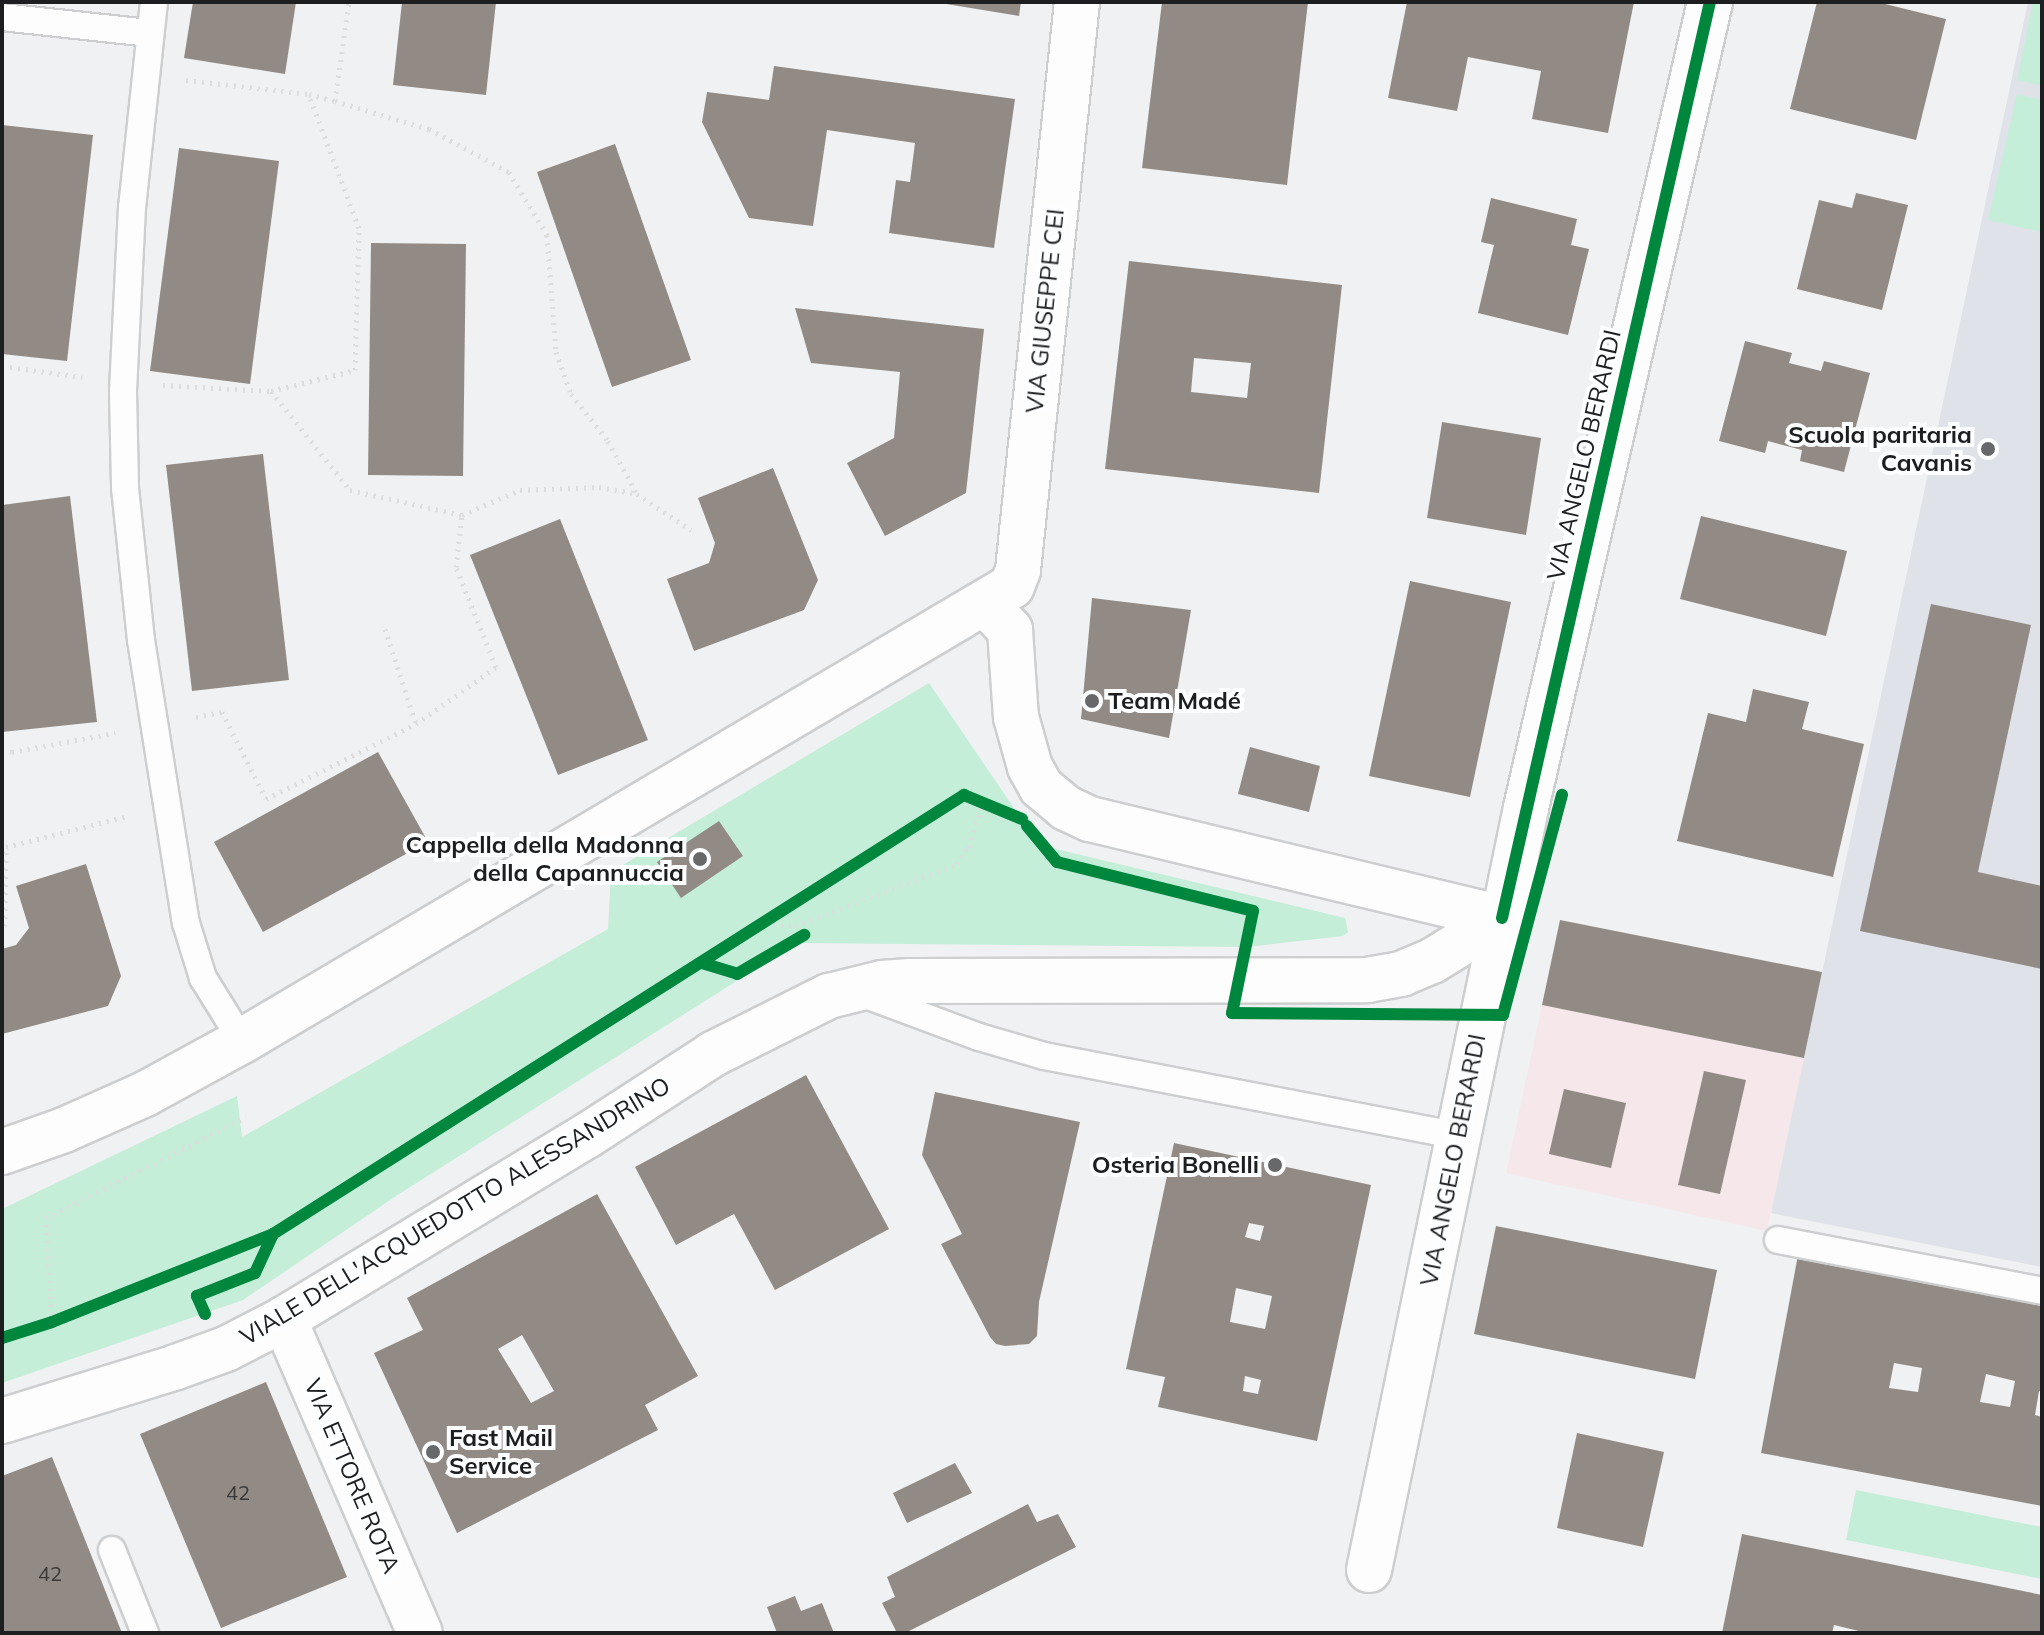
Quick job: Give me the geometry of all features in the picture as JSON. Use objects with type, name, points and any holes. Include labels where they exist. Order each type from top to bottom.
[{"type":"street","name":"VIA GIUSEPPE CEI","points":[[985,603],[1012,586],[1018,570],[1077,2]]},
{"type":"street","name":"VIA ANGELO BERARDI","points":[[1369,1570],[1502,918],[1710,2]]},
{"type":"street","points":[[2,1152],[145,1094],[242,1041],[985,603],[1010,630],[1016,717],[1027,760],[1041,787],[1066,808],[1090,819],[1502,918]]},
{"type":"street","name":"VIALE DELL'ACQUEDOTTO ALESSANDRINO","points":[[2,1421],[70,1403],[226,1349],[284,1319],[588,1135],[713,1054],[803,1006],[851,989],[882,983],[951,980],[1367,980],[1424,965],[1502,918]]},
{"type":"street","name":"VIA ETTORE ROTA","points":[[284,1319],[420,1633]]},
{"type":"lane","points":[[154,2],[132,207],[124,383],[128,528],[155,725],[193,951],[210,992],[242,1041]]},
{"type":"lane","points":[[2,17],[150,33]]},
{"type":"lane","points":[[851,989],[979,1037],[1044,1056],[1458,1136]]},
{"type":"lane","points":[[1778,1240],[2042,1291]]},
{"type":"lane","points":[[112,1550],[145,1633]]},
{"type":"path","points":[[335,101],[349,2]]},
{"type":"path","points":[[145,76],[309,94],[429,129],[509,172],[547,235],[556,352],[571,394],[608,441],[637,494]]},
{"type":"path","points":[[2,366],[124,383],[271,391],[355,370],[359,228],[309,94]]},
{"type":"path","points":[[271,391],[350,490],[462,515],[520,490],[599,487],[637,494],[691,530]]},
{"type":"path","points":[[2,750],[12,752],[222,712],[266,799],[416,724],[496,667],[456,567],[462,515]]},
{"type":"path","points":[[385,629],[416,724]]},
{"type":"path","points":[[765,923],[795,926],[957,864],[968,847],[978,801],[996,808]]},
{"type":"path","points":[[5,926],[6,847],[168,806]]},
{"type":"path","points":[[752,931],[778,914]]},
{"type":"path","points":[[791,943],[804,935]]},
{"type":"path","points":[[67,1316],[46,1324],[46,1218],[246,1117]]},
{"type":"shaded area","name":"Scuola paritaria Cavanis","points":[[2028,2],[2042,2],[2042,1267],[1771,1213]]},
{"type":"shaded area","points":[[1542,1005],[1804,1058],[1767,1231],[1506,1173]]},
{"type":"green space","points":[[2033,2],[2042,2],[2042,86],[2017,80]]},
{"type":"green space","points":[[2017,94],[2042,100],[2042,232],[1988,220]]},
{"type":"green space","points":[[929,683],[1039,845],[1345,918],[1348,932],[1343,936],[1247,947],[797,943],[399,1194],[243,1300],[2,1383],[2,1209],[237,1096],[242,1137],[608,929],[611,872]]},
{"type":"green space","points":[[1856,1490],[2042,1527],[2042,1579],[1846,1540]]},
{"type":"building","points":[[193,2],[296,2],[285,74],[184,58]]},
{"type":"building","points":[[402,2],[496,2],[486,95],[393,85]]},
{"type":"building","points":[[934,2],[1021,2],[1019,16]]},
{"type":"building","points":[[1162,2],[1308,2],[1287,185],[1142,168]]},
{"type":"building","points":[[1407,2],[1634,2],[1608,133],[1532,119],[1541,71],[1468,57],[1457,111],[1388,98]]},
{"type":"building","points":[[1817,2],[1877,2],[1946,19],[1916,140],[1790,109]]},
{"type":"building","points":[[774,66],[1015,99],[994,248],[889,233],[896,180],[910,182],[915,143],[827,130],[813,226],[749,218],[702,122],[707,92],[769,100]]},
{"type":"building","points":[[2,125],[93,135],[67,361],[2,354]]},
{"type":"building","points":[[615,144],[691,360],[612,387],[537,172]]},
{"type":"building","points":[[179,148],[279,161],[250,384],[150,371]]},
{"type":"building","points":[[1856,193],[1908,205],[1882,310],[1797,289],[1819,200],[1852,208]]},
{"type":"building","points":[[1491,198],[1577,219],[1571,245],[1589,249],[1568,335],[1478,313],[1494,245],[1481,242]]},
{"type":"building","points":[[371,243],[466,244],[463,476],[368,475]]},
{"type":"building","points":[[1129,261],[1342,285],[1319,493],[1105,469]],"holes":[[[1194,358],[1251,363],[1247,398],[1191,392]]]},
{"type":"building","points":[[795,308],[984,329],[966,493],[885,536],[847,463],[894,438],[900,372],[811,363]]},
{"type":"building","points":[[1745,341],[1792,353],[1789,363],[1821,371],[1824,361],[1870,373],[1844,472],[1800,461],[1802,450],[1768,441],[1765,453],[1719,441]]},
{"type":"building","points":[[1442,422],[1541,438],[1526,535],[1427,518]]},
{"type":"building","points":[[263,454],[289,680],[192,691],[166,465]]},
{"type":"building","points":[[773,468],[818,580],[804,610],[694,651],[667,579],[709,563],[715,543],[698,498]]},
{"type":"building","points":[[70,496],[97,722],[2,732],[2,505]]},
{"type":"building","points":[[1701,516],[1847,551],[1826,636],[1680,599]]},
{"type":"building","points":[[560,519],[648,740],[558,775],[470,555]]},
{"type":"building","points":[[1410,581],[1511,602],[1470,797],[1369,776]]},
{"type":"building","points":[[1092,598],[1191,610],[1169,738],[1081,719]]},
{"type":"building","points":[[1931,604],[2031,625],[1978,872],[2042,886],[2042,969],[1860,931]]},
{"type":"building","points":[[1753,689],[1809,702],[1802,729],[1864,744],[1833,877],[1677,841],[1708,713],[1746,722]]},
{"type":"building","points":[[1250,747],[1320,766],[1309,812],[1238,794]]},
{"type":"building","points":[[378,752],[428,842],[263,932],[214,842]]},
{"type":"building","name":"Cappella della Madonna della Capannuccia","points":[[719,821],[743,856],[681,898],[657,862]]},
{"type":"building","points":[[86,864],[121,976],[108,1006],[2,1034],[2,949],[16,945],[29,928],[16,886]]},
{"type":"building","points":[[1560,920],[1822,972],[1804,1058],[1542,1005]]},
{"type":"building","points":[[1704,1071],[1746,1080],[1720,1194],[1678,1185]]},
{"type":"building","points":[[806,1075],[889,1229],[775,1290],[734,1214],[676,1245],[635,1167]]},
{"type":"building","points":[[1564,1089],[1626,1103],[1611,1168],[1549,1154]]},
{"type":"building","points":[[935,1092],[1080,1122],[1039,1302],[1037,1336],[1029,1344],[996,1344],[941,1244],[962,1234],[922,1155]]},
{"type":"building","points":[[1174,1143],[1371,1185],[1317,1441],[1158,1407],[1165,1377],[1126,1369]],"holes":[[[1249,1223],[1264,1226],[1260,1241],[1245,1237]],[[1236,1288],[1272,1296],[1265,1329],[1230,1322]],[[1245,1376],[1261,1380],[1258,1394],[1243,1391]]]},
{"type":"building","points":[[597,1194],[698,1376],[645,1405],[658,1430],[457,1533],[374,1353],[423,1330],[407,1298]],"holes":[[[522,1335],[554,1391],[531,1403],[498,1349]]]},
{"type":"building","points":[[1496,1226],[1717,1270],[1695,1379],[1474,1334]]},
{"type":"building","points":[[1798,1255],[2042,1301],[2042,1391],[2039,1391],[2035,1415],[2042,1417],[2042,1506],[1761,1453]],"holes":[[[1894,1363],[1922,1368],[1918,1392],[1889,1388]],[[1986,1374],[2015,1381],[2010,1407],[1980,1402]]]},
{"type":"building","points":[[266,1382],[347,1577],[221,1628],[140,1434]]},
{"type":"building","points":[[1577,1433],[1664,1452],[1643,1547],[1557,1528]]},
{"type":"building","points":[[52,1457],[122,1633],[2,1633],[2,1476]]},
{"type":"building","points":[[955,1463],[972,1493],[907,1523],[893,1493]]},
{"type":"building","points":[[1028,1504],[1037,1522],[1058,1514],[1076,1547],[905,1633],[897,1633],[882,1603],[895,1597],[887,1577]]},
{"type":"building","points":[[1742,1534],[2042,1595],[2042,1633],[1867,1633],[1834,1625],[1832,1633],[1722,1633]]},
{"type":"building","points":[[795,1596],[801,1611],[822,1603],[834,1633],[777,1633],[767,1607]]},
{"type":"cycle path","points":[[1502,918],[1710,2]]},
{"type":"cycle path","points":[[2,1338],[52,1322],[273,1234],[964,795],[1022,819]]},
{"type":"cycle path","points":[[1027,826],[1057,862],[1253,911],[1232,1013],[1503,1015],[1562,795]]},
{"type":"cycle path","points":[[702,963],[737,974],[804,935]]},
{"type":"cycle path","points":[[205,1314],[197,1296],[255,1273],[273,1234]]},
{"type":"place","name":"Scuola paritaria Cavanis","points":[[1988,449]]},
{"type":"place","name":"Team Madé","points":[[1092,701]]},
{"type":"place","name":"Cappella della Madonna della Capannuccia","points":[[700,859]]},
{"type":"place","name":"Osteria Bonelli","points":[[1275,1165]]},
{"type":"place","name":"Fast Mail Service","points":[[433,1452]]}]
